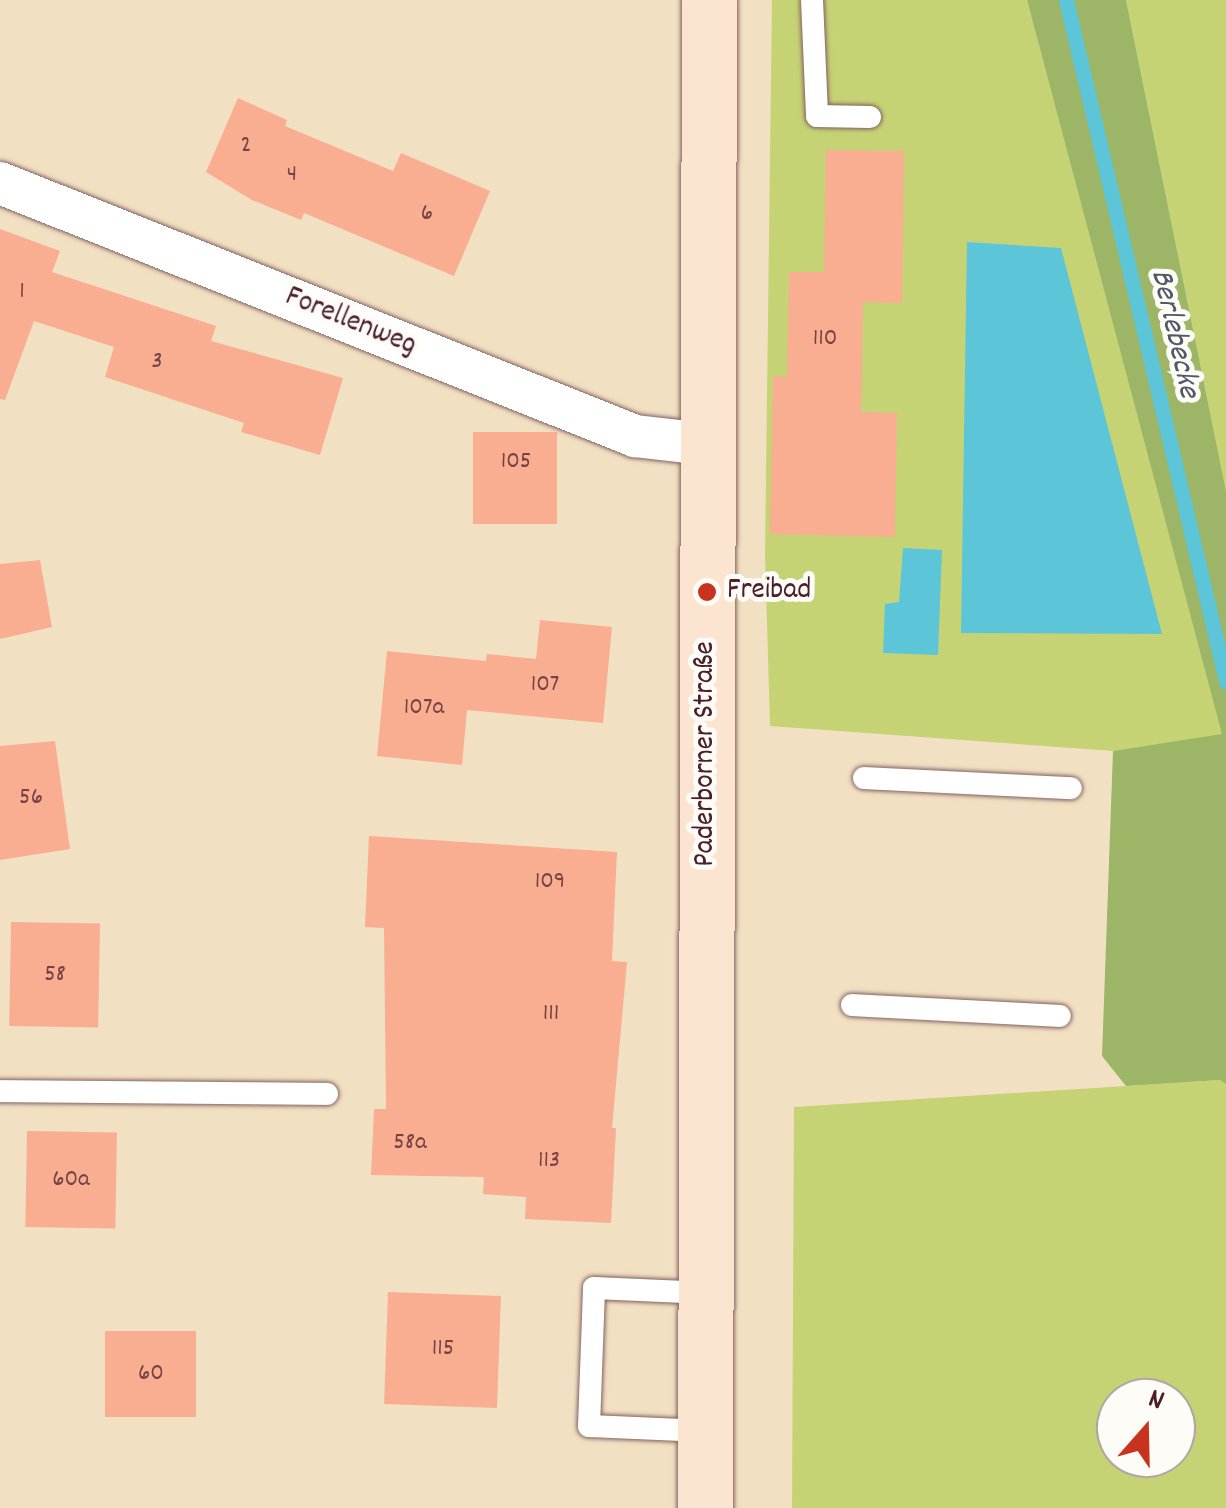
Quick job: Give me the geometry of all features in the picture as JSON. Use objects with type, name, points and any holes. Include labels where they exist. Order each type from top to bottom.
[{"type":"main road","name":"Paderborner Straße","points":[[704,1508],[708,1293],[705,444],[709,0]]},
{"type":"street","name":"Forellenweg","points":[[0,182],[635,436],[705,444]]},
{"type":"lane","points":[[812,0],[817,116],[870,117]]},
{"type":"lane","points":[[864,778],[1072,788]]},
{"type":"lane","points":[[852,1006],[1060,1016]]},
{"type":"lane","points":[[0,1091],[327,1094]]},
{"type":"lane","points":[[705,1431],[589,1426],[594,1288],[708,1293]]},
{"type":"green space","points":[[772,0],[1027,0],[1223,735],[1113,751],[770,726],[765,555]]},
{"type":"green space","points":[[1027,0],[1126,0],[1226,491],[1226,1084],[1220,1080],[1126,1086],[1102,1056],[1113,751],[1222,734]]},
{"type":"green space","points":[[1126,0],[1226,0],[1226,491]]},
{"type":"green space","points":[[1221,1080],[1226,1084],[1226,1508],[792,1508],[794,1107]]},
{"type":"water","points":[[967,242],[1061,248],[1162,634],[961,633]]},
{"type":"water","points":[[903,548],[942,550],[938,655],[883,653],[885,604],[899,602]]},
{"type":"building","points":[[238,98],[287,120],[285,126],[393,171],[401,153],[490,191],[454,276],[304,213],[301,220],[252,200],[206,172]]},
{"type":"building","points":[[826,150],[904,151],[902,303],[863,302],[861,412],[897,413],[895,537],[770,534],[773,376],[787,377],[789,272],[824,272]]},
{"type":"building","points":[[0,229],[60,251],[52,272],[216,326],[211,341],[343,378],[320,455],[241,432],[244,423],[105,377],[114,347],[34,321],[5,400],[0,399]]},
{"type":"building","points":[[473,432],[557,432],[557,524],[473,524]]},
{"type":"building","points":[[40,560],[52,627],[0,639],[0,564]]},
{"type":"building","points":[[540,620],[612,627],[603,723],[467,710],[462,765],[377,756],[387,651],[486,661],[487,654],[536,659]]},
{"type":"building","points":[[55,741],[70,849],[0,860],[0,746]]},
{"type":"building","points":[[369,836],[617,852],[612,961],[627,962],[612,1128],[616,1128],[611,1223],[525,1219],[526,1197],[483,1194],[484,1177],[371,1175],[374,1109],[386,1109],[384,928],[365,927]]},
{"type":"building","points":[[11,922],[100,924],[98,1028],[9,1026]]},
{"type":"building","points":[[27,1131],[117,1133],[115,1229],[25,1227]]},
{"type":"building","points":[[388,1292],[501,1296],[497,1408],[384,1404]]},
{"type":"building","points":[[105,1331],[196,1331],[196,1417],[105,1417]]},
{"type":"waterway","name":"Berlebecke","points":[[1066,0],[1226,681]]},
{"type":"place","name":"Freibad","points":[[707,592]]}]
